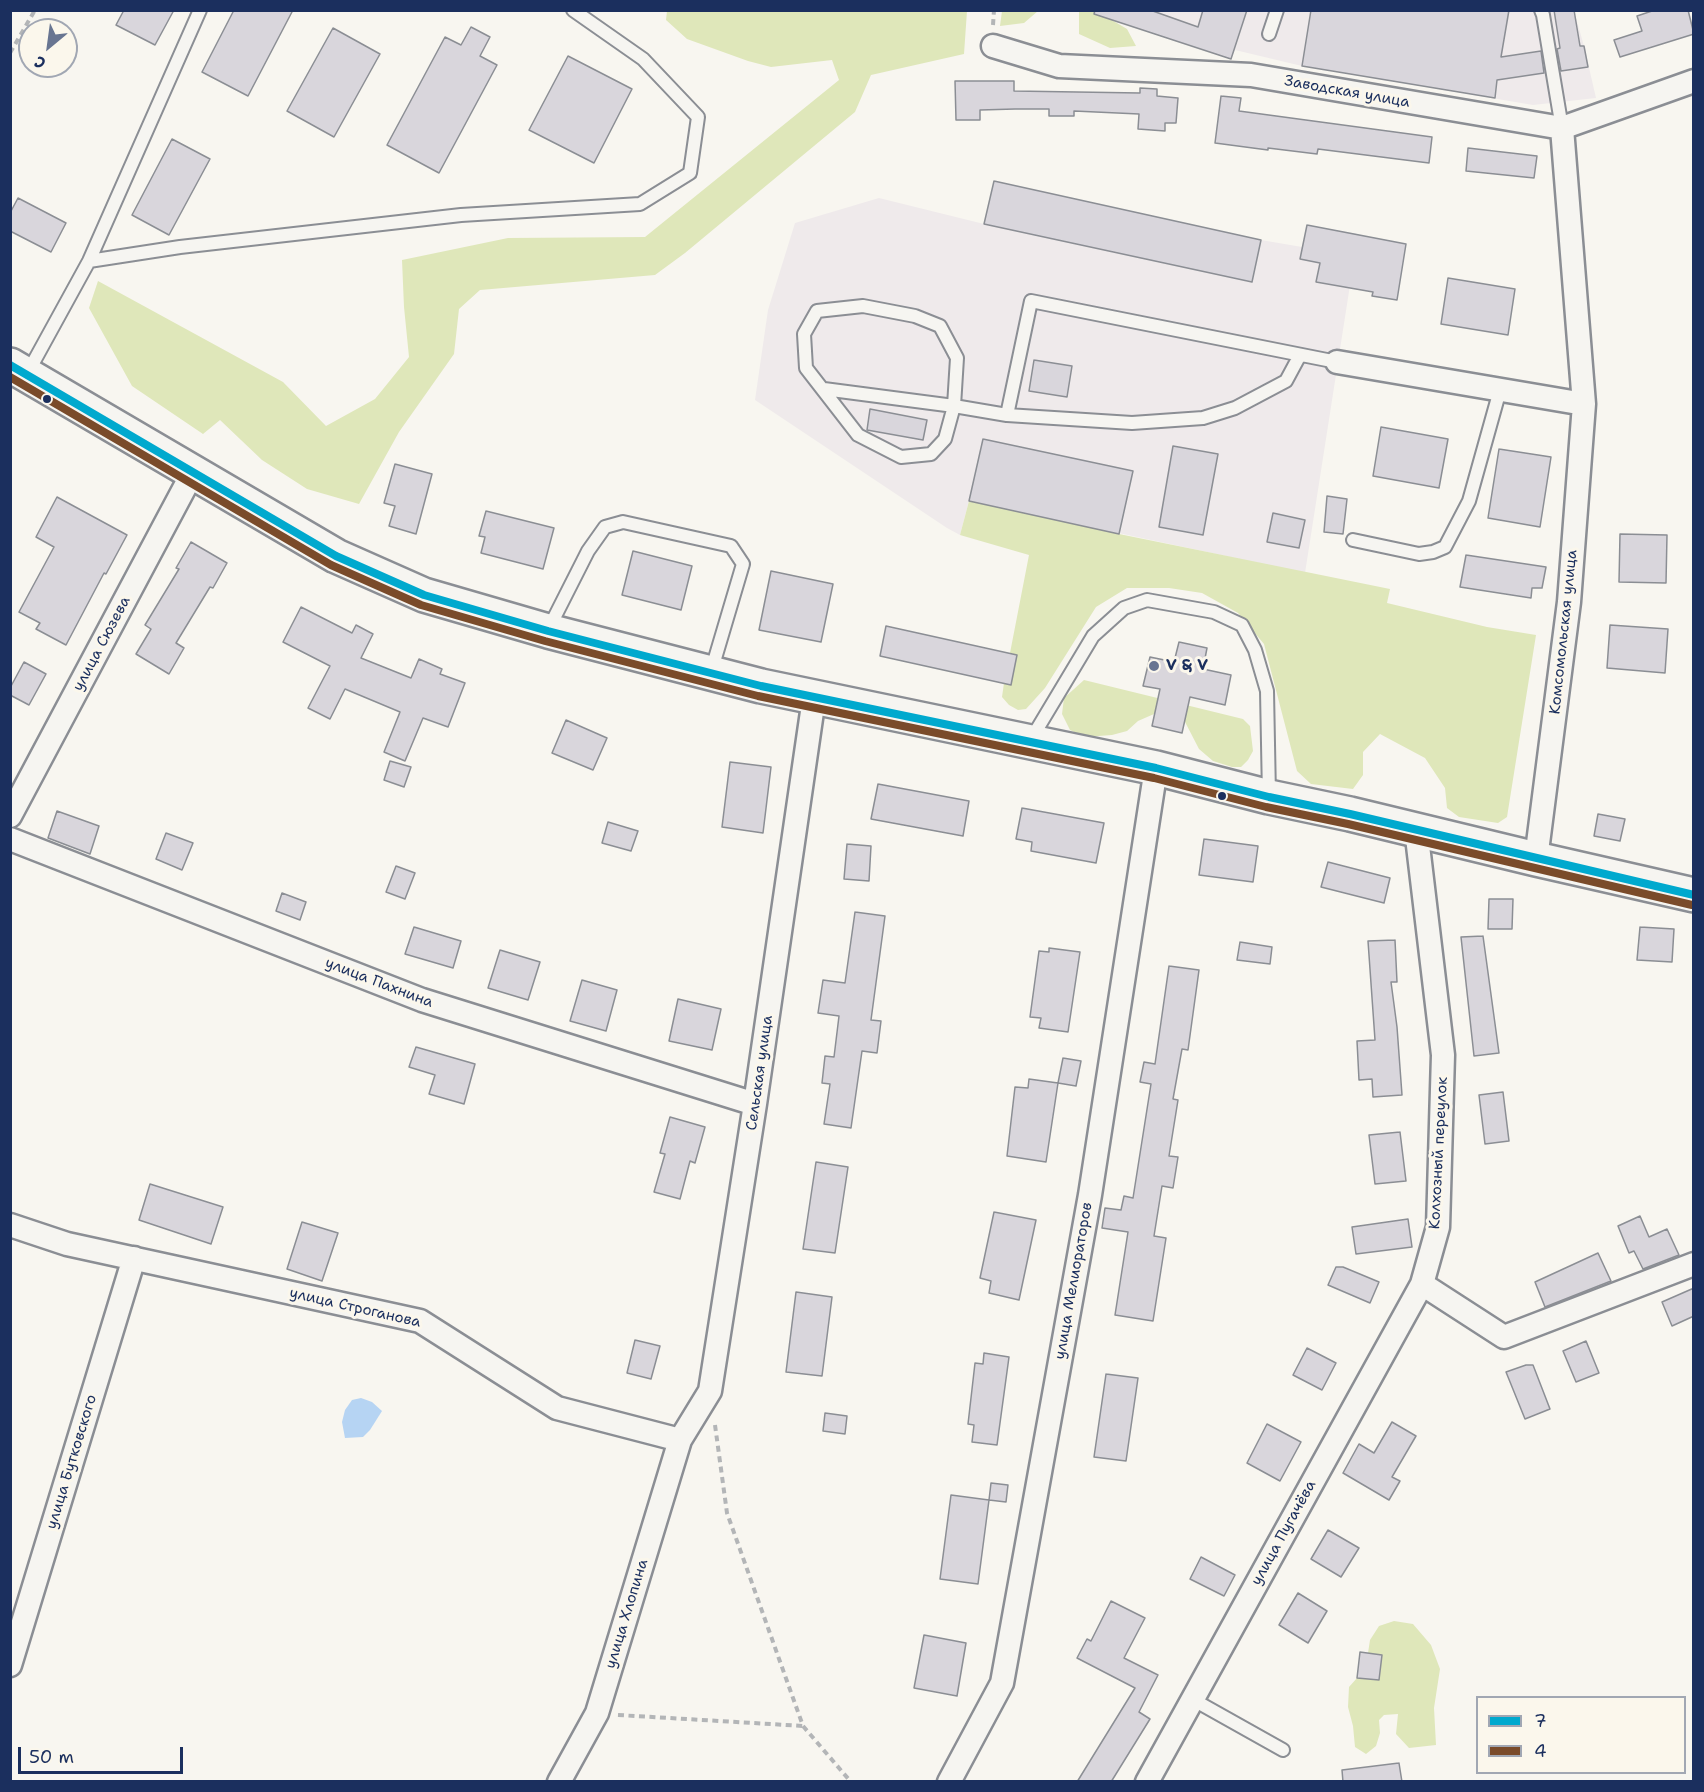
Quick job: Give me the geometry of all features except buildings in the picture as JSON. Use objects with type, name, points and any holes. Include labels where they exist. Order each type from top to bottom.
[{"type":"main road","points":[[19,370],[336,556],[424,595],[548,631],[814,698],[1156,768],[1269,797],[1694,895]]},
{"type":"street","name":"Заводская улица","points":[[993,46],[1059,66],[1251,75],[1562,128],[1694,81]]},
{"type":"street","name":"Комсомольская улица","points":[[1536,860],[1569,602],[1584,404],[1562,128]]},
{"type":"street","points":[[1337,362],[1584,404]]},
{"type":"street","name":"улица Сюзева","points":[[10,816],[193,472]]},
{"type":"street","name":"Сельская улица","points":[[680,1440],[710,1391],[755,1104],[814,698]]},
{"type":"street","name":"улица Мелиораторов","points":[[949,1782],[1002,1683],[1090,1195],[1156,768]]},
{"type":"street","name":"Колхозный переулок","points":[[1416,830],[1443,1055],[1438,1227],[1422,1284]]},
{"type":"street","name":"улица Пахнина","points":[[10,839],[422,1000],[755,1104]]},
{"type":"street","name":"улица Строганова","points":[[10,1225],[67,1244],[420,1321],[557,1408],[680,1440]]},
{"type":"street","name":"улица Бутковского","points":[[10,1665],[134,1258]]},
{"type":"street","points":[[1422,1284],[1504,1337],[1694,1264]]},
{"type":"street","name":"улица Пугачёва","points":[[1147,1782],[1422,1284]]},
{"type":"street","name":"улица Хлопина","points":[[559,1782],[597,1713],[680,1440]]},
{"type":"lane","points":[[19,370],[88,261],[200,10]]},
{"type":"lane","points":[[88,261],[180,247],[461,215],[640,204],[690,173],[698,117],[643,59],[573,10]]},
{"type":"lane","points":[[1269,34],[1277,10]]},
{"type":"lane","points":[[1541,10],[1562,128]]},
{"type":"lane","points":[[1007,415],[1031,301],[1337,362]]},
{"type":"lane","points":[[863,306],[915,316],[940,326],[957,358],[954,406],[945,439],[931,454],[901,457],[858,435],[807,368],[804,334],[817,311],[863,306]]},
{"type":"lane","points":[[824,389],[1007,415],[1132,423],[1203,418],[1235,408],[1286,381],[1300,355]]},
{"type":"lane","points":[[1353,540],[1419,554],[1445,547],[1469,501],[1500,390]]},
{"type":"lane","points":[[548,631],[588,551],[605,527],[623,522],[731,546],[743,564],[711,673]]},
{"type":"lane","points":[[1030,741],[1093,636],[1124,608],[1147,600],[1214,612],[1242,625],[1255,650],[1266,691],[1269,797]]},
{"type":"lane","points":[[1192,1699],[1283,1750]]},
{"type":"path","points":[[10,53],[35,10]]},
{"type":"path","points":[[710,1391],[726,1513],[803,1726],[851,1782]]},
{"type":"path","points":[[597,1713],[803,1726]]},
{"type":"shaded area","points":[[1107,10],[1574,11],[1596,98],[1533,105],[1302,66],[1235,50],[1231,59],[1117,23],[1104,16]]},
{"type":"shaded area","points":[[994,181],[1302,247],[1307,225],[1358,234],[1305,573],[969,501],[960,535],[755,400],[768,310],[795,223],[879,198],[984,224]]},
{"type":"green space","points":[[1002,10],[1038,11],[1024,23],[1000,26]]},
{"type":"green space","points":[[667,11],[967,11],[964,54],[871,75],[855,112],[685,253],[655,275],[480,290],[459,309],[454,354],[399,432],[359,504],[307,489],[262,460],[220,420],[203,434],[132,386],[89,308],[98,281],[283,382],[326,426],[375,399],[409,357],[402,260],[508,238],[645,237],[839,80],[832,60],[771,67],[687,39],[666,20]]},
{"type":"green space","points":[[1079,11],[1107,11],[1105,16],[1127,29],[1136,46],[1110,48],[1079,34]]},
{"type":"green space","points":[[969,501],[1390,589],[1387,603],[1487,627],[1536,635],[1507,817],[1498,823],[1459,817],[1447,808],[1445,788],[1425,758],[1380,734],[1363,752],[1363,775],[1353,789],[1311,784],[1297,771],[1264,644],[1238,613],[1202,593],[1169,588],[1127,588],[1096,607],[1045,688],[1026,709],[1018,710],[1009,705],[1002,697],[1004,683],[1011,684],[1017,655],[1010,653],[1029,555],[960,535]]},
{"type":"green space","points":[[1084,680],[1243,719],[1250,726],[1253,751],[1241,767],[1232,767],[1213,761],[1199,749],[1184,720],[1154,714],[1138,721],[1127,731],[1112,735],[1085,737],[1070,730],[1062,714],[1064,698]]},
{"type":"green space","points":[[1394,1621],[1413,1624],[1431,1645],[1440,1669],[1434,1708],[1436,1745],[1409,1748],[1396,1734],[1398,1714],[1384,1715],[1379,1720],[1380,1733],[1376,1746],[1366,1754],[1355,1747],[1348,1707],[1349,1687],[1357,1678],[1379,1680],[1382,1655],[1368,1653],[1370,1640],[1379,1626]]},
{"type":"water","points":[[361,1398],[372,1402],[382,1411],[363,1437],[345,1438],[342,1422],[345,1410],[352,1400]]},
{"type":"transit line","name":"7","points":[[10,365],[336,556],[424,595],[548,631],[761,686],[1156,768],[1269,797],[1694,895]]},
{"type":"transit line","name":"4","points":[[10,377],[331,565],[421,605],[545,641],[758,696],[1154,778],[1266,807],[1348,824],[1692,905]]},
{"type":"place","name":"V & V","points":[[1154,666]]}]
